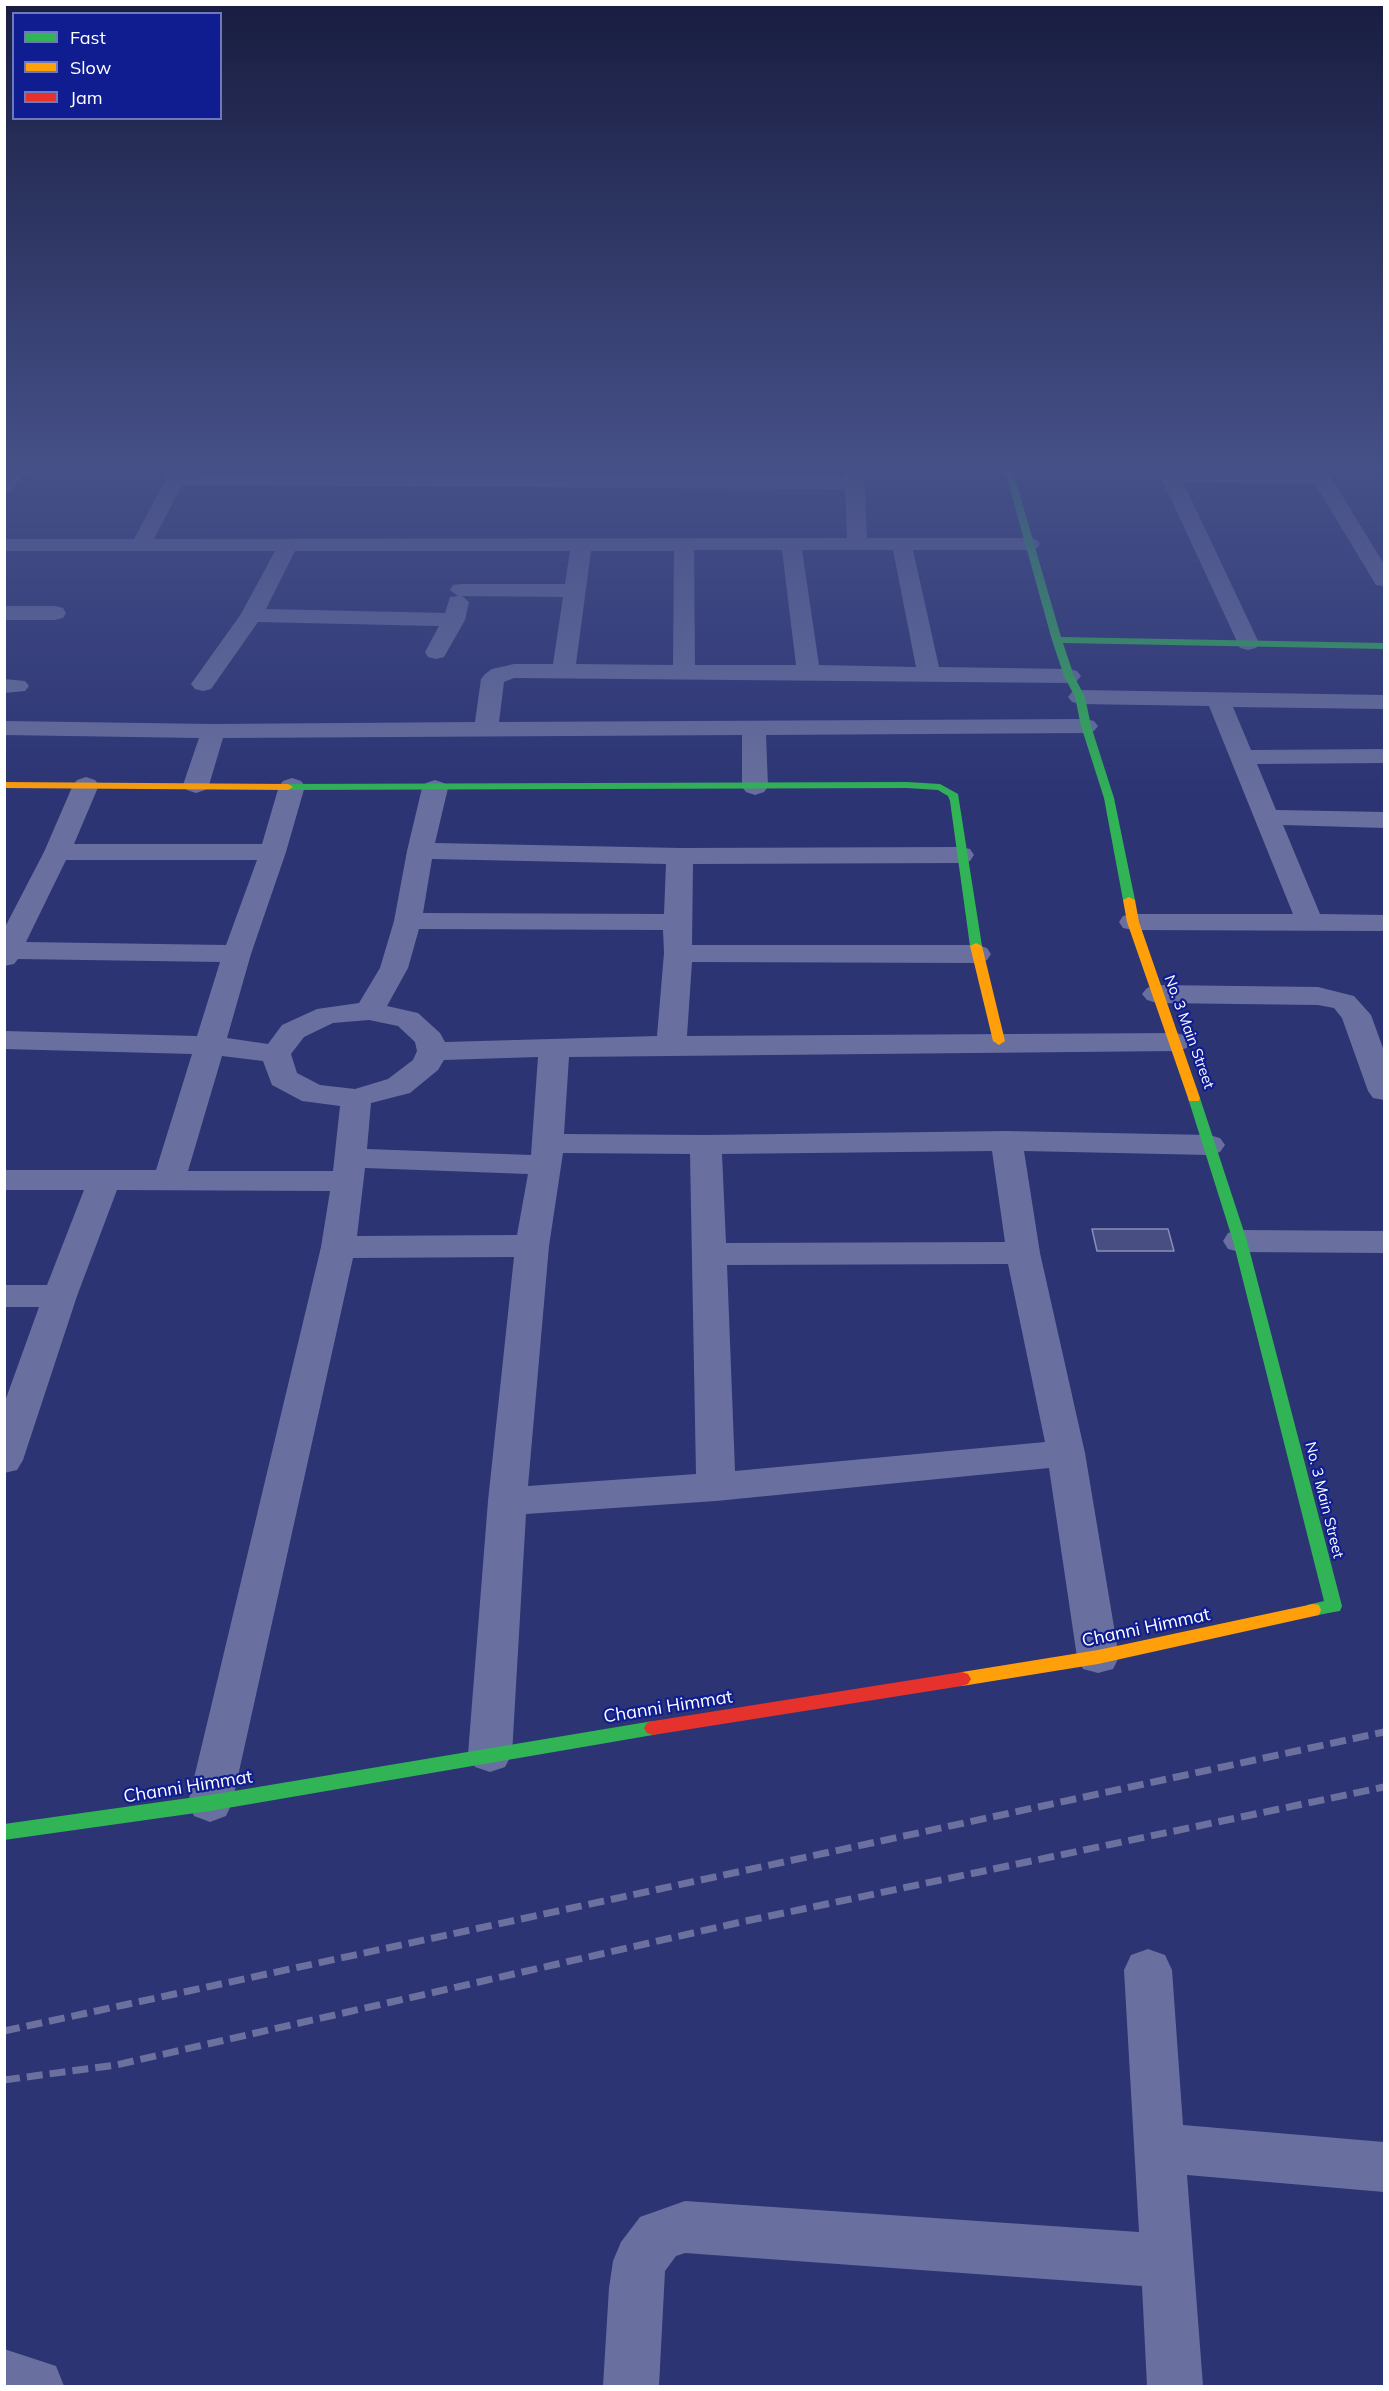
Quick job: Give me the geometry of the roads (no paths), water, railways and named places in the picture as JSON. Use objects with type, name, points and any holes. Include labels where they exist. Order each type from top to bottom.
[{"type":"street","points":[[203,684],[252,615],[269,583]]},
{"type":"street","points":[[436,652],[454,620],[462,583]]},
{"type":"street","points":[[563,672],[576,583]]},
{"type":"street","points":[[684,583],[684,672]]},
{"type":"street","points":[[796,583],[808,672]]},
{"type":"street","points":[[910,583],[929,675]]},
{"type":"street","name":"No. 3 Main Street","points":[[1041,583],[1069,676],[1080,697],[1086,726],[1110,798],[1133,922],[1176,1042],[1240,1241],[1334,1606]]},
{"type":"street","points":[[1220,583],[1248,643]]},
{"type":"street","points":[[461,590],[575,591]]},
{"type":"street","points":[[4,613],[55,613]]},
{"type":"street","points":[[252,615],[454,620]]},
{"type":"street","points":[[1057,640],[1384,645]]},
{"type":"street","points":[[486,728],[493,679],[500,674],[514,671],[1069,676]]},
{"type":"street","points":[[1080,697],[1384,702]]},
{"type":"street","points":[[1219,701],[1310,923]]},
{"type":"street","points":[[4,728],[213,731],[1086,726]]},
{"type":"street","points":[[754,728],[755,787]]},
{"type":"street","points":[[196,785],[213,731]]},
{"type":"street","points":[[1242,758],[1384,756]]},
{"type":"street","points":[[4,784],[435,788],[906,785],[940,787],[953,794],[955,801],[977,954],[999,1041]]},
{"type":"street","points":[[86,784],[57,852],[6,954],[237,954]]},
{"type":"street","points":[[169,1180],[237,954],[273,852],[292,786]]},
{"type":"street","points":[[369,1011],[394,968],[408,921],[420,851],[435,788]]},
{"type":"street","points":[[1267,817],[1384,820]]},
{"type":"street","points":[[420,851],[680,856],[961,855]]},
{"type":"street","points":[[57,852],[273,852]]},
{"type":"street","points":[[671,1045],[678,953],[680,856]]},
{"type":"street","points":[[408,921],[677,922]]},
{"type":"street","points":[[1133,922],[1384,923]]},
{"type":"street","points":[[678,953],[977,954]]},
{"type":"street","points":[[1157,994],[1318,996],[1344,1002],[1356,1016],[1384,1091]]},
{"type":"street","points":[[369,1011],[408,1019],[429,1039],[432,1051],[427,1064],[399,1086],[356,1098],[313,1094],[283,1078],[276,1054],[293,1031],[318,1019],[327,1015],[369,1011]]},
{"type":"street","points":[[4,1040],[211,1045],[276,1054]]},
{"type":"street","points":[[432,1051],[554,1047],[999,1041],[1176,1042]]},
{"type":"street","points":[[490,1754],[507,1501],[532,1246],[546,1154],[554,1047]]},
{"type":"street","points":[[210,1803],[338,1247],[356,1098]]},
{"type":"street","points":[[1007,1141],[1023,1253],[1066,1454],[1098,1657]]},
{"type":"street","points":[[4,1180],[169,1180],[706,1145],[1007,1141],[1209,1145]]},
{"type":"street","points":[[706,1145],[716,1487]]},
{"type":"street","points":[[6,1451],[60,1296],[105,1179]]},
{"type":"street","points":[[1240,1241],[1384,1242]]},
{"type":"street","points":[[338,1247],[532,1246]]},
{"type":"street","points":[[709,1254],[1023,1253]]},
{"type":"street","points":[[4,1296],[60,1296]]},
{"type":"street","points":[[507,1501],[716,1487],[1066,1454]]},
{"type":"street","name":"Channi Himmat","points":[[4,1832],[210,1803],[490,1754],[1098,1657],[1334,1606]]},
{"type":"street","points":[[1148,1970],[1175,2386]]},
{"type":"street","points":[[1161,2148],[1384,2167]]},
{"type":"street","points":[[631,2386],[636,2288],[640,2261],[659,2235],[685,2227],[1168,2261]]},
{"type":"street","points":[[4,2377],[36,2386]]},
{"type":"railway","points":[[4,2031],[1384,1732]]},
{"type":"railway","points":[[4,2080],[116,2065],[741,1922],[1384,1787]]}]
